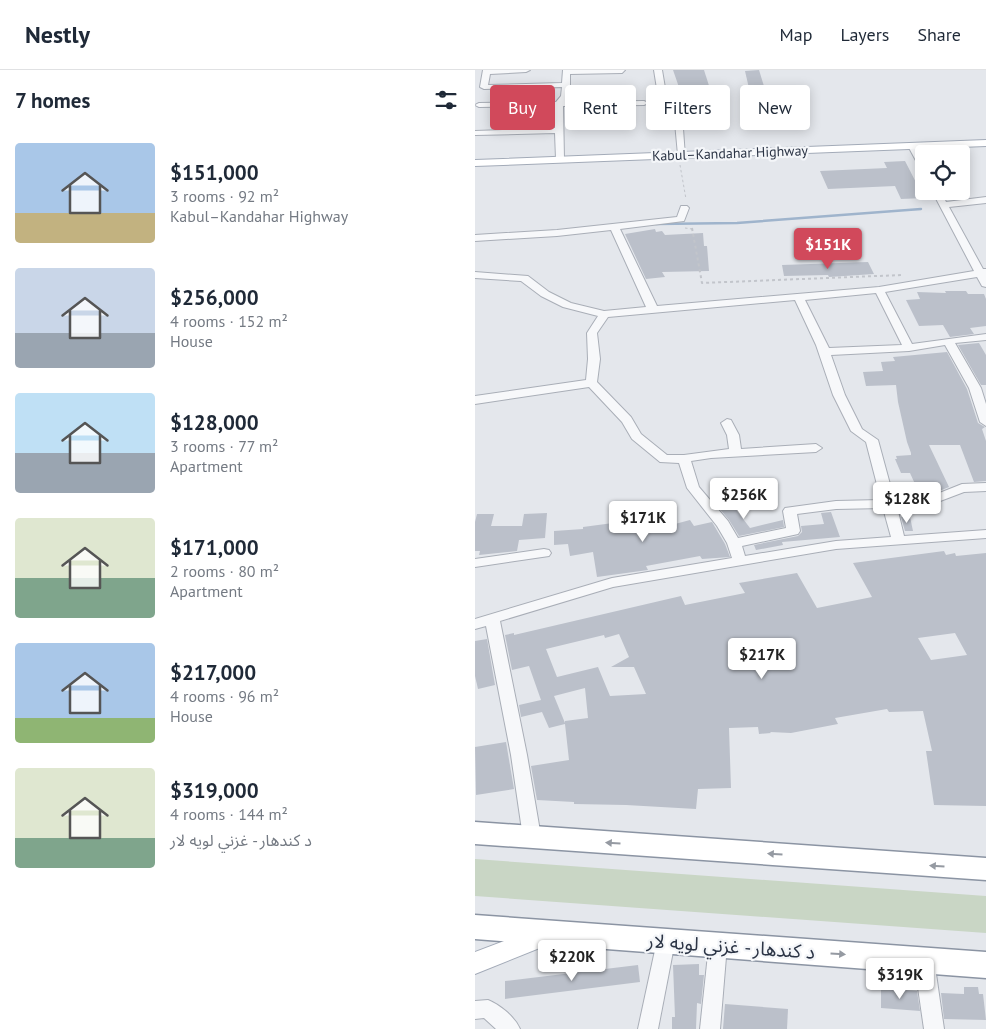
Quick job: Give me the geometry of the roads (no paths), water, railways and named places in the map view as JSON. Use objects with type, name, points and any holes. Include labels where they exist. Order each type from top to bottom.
[{"type":"highway","points":[[475,833],[986,869]]},
{"type":"highway","name":"د کندهار - غزني لويه لار","points":[[475,927],[986,965]]},
{"type":"main road","name":"Kabul–Kandahar Highway","points":[[475,163],[986,143]]},
{"type":"main road","points":[[475,963],[553,933]]},
{"type":"street","points":[[526,70],[486,71],[484,87],[565,87]]},
{"type":"street","points":[[567,85],[566,71],[622,70]]},
{"type":"street","points":[[658,70],[662,95],[677,100],[682,154]]},
{"type":"street","points":[[560,159],[557,130],[558,107],[565,97]]},
{"type":"street","points":[[480,101],[475,114],[558,107],[644,103]]},
{"type":"street","points":[[475,133],[557,130]]},
{"type":"street","points":[[911,146],[915,153]]},
{"type":"street","points":[[940,200],[983,273],[986,284]]},
{"type":"street","points":[[943,205],[986,200]]},
{"type":"street","points":[[475,238],[615,229],[681,219],[684,208]]},
{"type":"street","points":[[615,229],[653,310]]},
{"type":"street","points":[[475,275],[524,278],[545,294],[567,305],[604,314],[879,290],[983,273]]},
{"type":"street","points":[[879,290],[909,348]]},
{"type":"street","points":[[799,298],[825,352],[839,395],[857,431],[872,440],[899,541]]},
{"type":"street","points":[[591,383],[594,359],[592,333],[604,314]]},
{"type":"street","points":[[825,352],[909,348],[949,343],[955,340],[986,338]]},
{"type":"street","points":[[949,343],[975,388],[986,422]]},
{"type":"street","points":[[475,400],[591,383],[602,392],[627,420],[636,436],[664,459],[711,454],[816,448]]},
{"type":"street","points":[[727,423],[733,435],[736,453]]},
{"type":"street","points":[[684,458],[693,488],[723,524],[740,562]]},
{"type":"street","points":[[733,543],[793,531],[790,511],[836,505],[889,504],[935,499],[962,488],[986,487]]},
{"type":"street","points":[[475,624],[612,583],[835,545],[986,534]]},
{"type":"street","points":[[475,563],[544,553]]},
{"type":"street","points":[[492,618],[519,755],[532,837]]},
{"type":"street","points":[[648,1029],[666,941]]},
{"type":"street","points":[[711,1029],[719,945]]},
{"type":"street","points":[[924,960],[934,1029]]},
{"type":"street","points":[[475,1010],[488,1009],[510,1029]]},
{"type":"waterway","points":[[656,224],[737,223],[921,209]]}]
